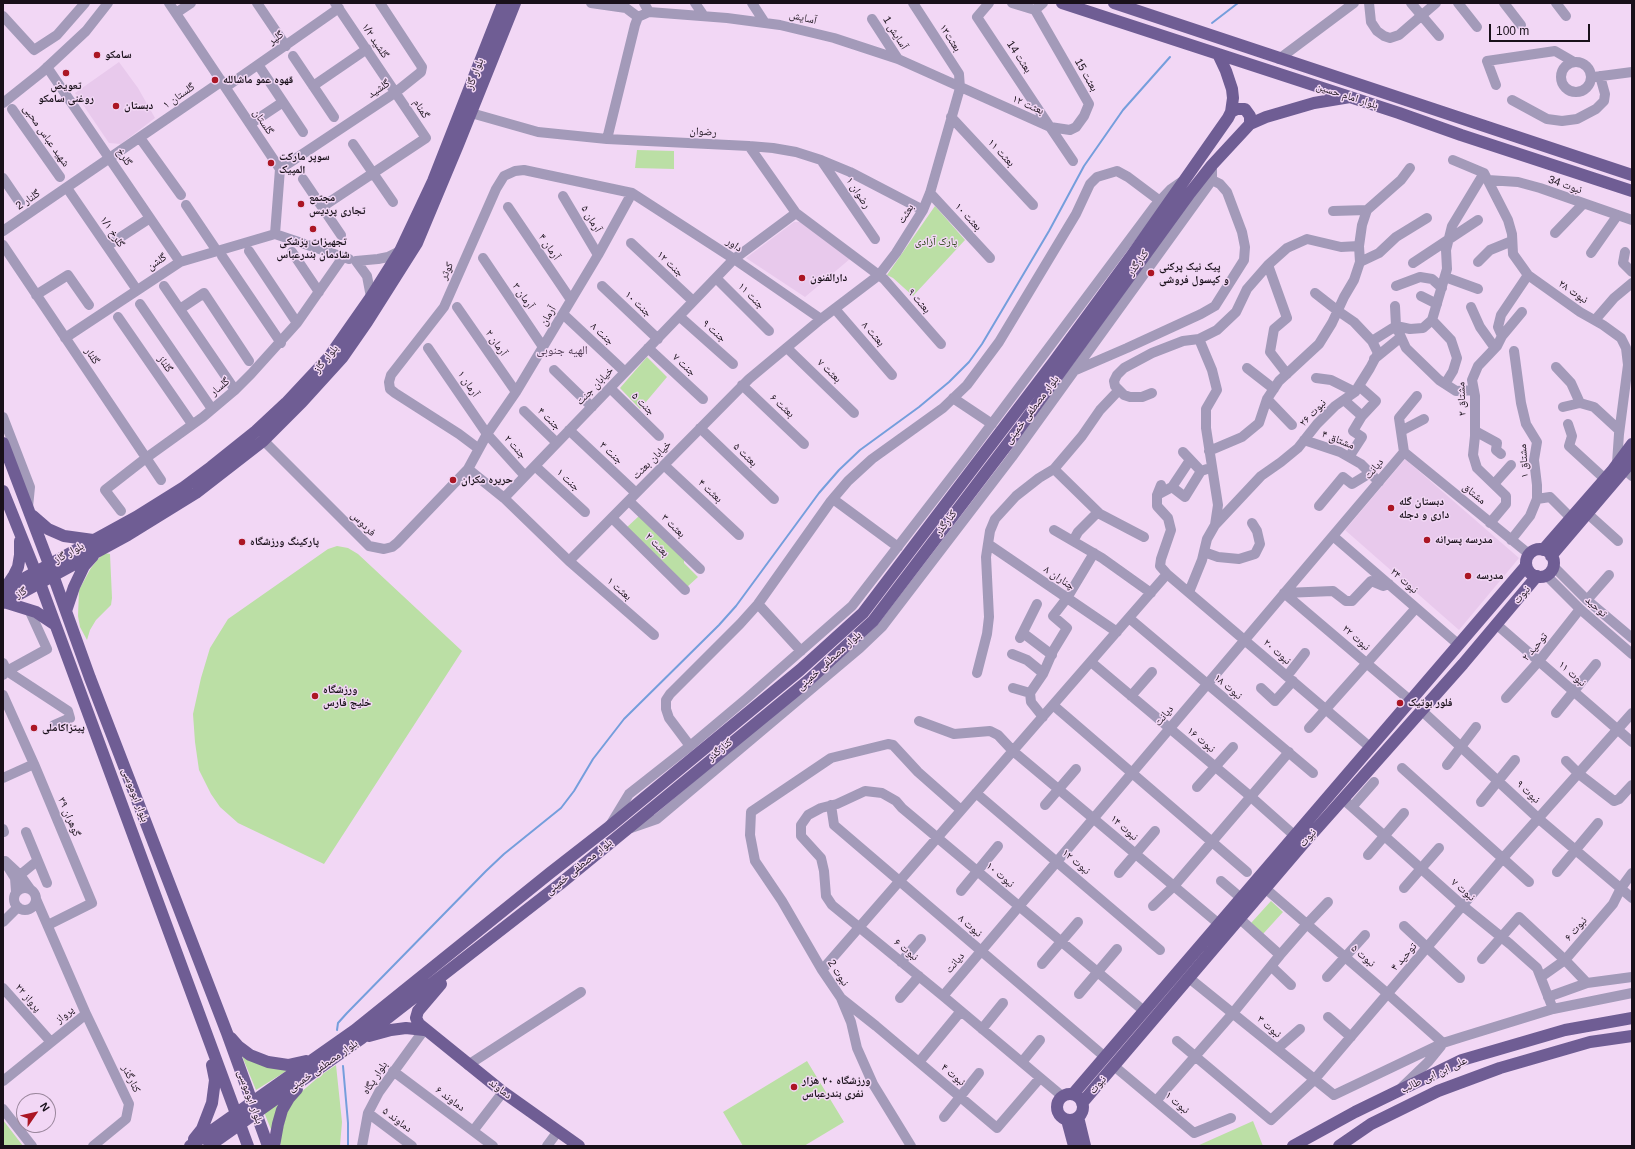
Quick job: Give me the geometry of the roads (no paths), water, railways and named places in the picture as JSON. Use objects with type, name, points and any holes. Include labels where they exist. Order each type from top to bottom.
[{"type":"main road","name":"بلوار گاز","points":[[3,596],[52,570],[95,553],[180,504],[263,441],[302,402],[342,358],[367,322],[417,243],[466,112],[503,3]]},
{"type":"main road","name":"بلوار گاز","points":[[52,570],[93,540],[136,517],[184,487],[256,432],[286,403],[329,357],[371,297],[400,251],[466,112],[515,3]]},
{"type":"main road","name":"بلوار امام حسین","points":[[1062,3],[1632,191]]},
{"type":"main road","name":"بلوار امام حسین","points":[[1118,4],[1279,59],[1632,175]]},
{"type":"main road","points":[[1218,54],[1232,89],[1233,98],[1231,112]]},
{"type":"main road","name":"بلوار مصطفی خمینی","points":[[312,1066],[362,1038],[560,884],[809,680],[873,621],[1019,429],[1212,165],[1250,124],[1266,117],[1314,103],[1350,98]]},
{"type":"main road","points":[[1231,112],[1237,109],[1245,109],[1250,116],[1250,124]]},
{"type":"main road","name":"بلوار مصطفی خمینی","points":[[189,1146],[238,1119],[312,1066],[609,827],[800,670],[863,613],[1052,363],[1184,180],[1231,112]]},
{"type":"main road","name":"بلوار ابوموسی","points":[[3,443],[52,570],[90,678],[227,1033],[268,1146]]},
{"type":"main road","name":"نبوت","points":[[1067,1095],[1105,1057],[1241,898],[1299,840],[1343,799],[1496,624],[1548,559],[1627,467],[1632,444]]},
{"type":"main road","name":"نبوت","points":[[1548,559],[1571,518],[1604,479],[1627,467]]},
{"type":"main road","name":"بلوار ابوموسی","points":[[3,491],[20,536],[38,577],[54,624],[248,1146]]},
{"type":"main road","points":[[29,510],[41,524],[64,536],[93,540]]},
{"type":"main road","points":[[20,536],[20,555],[18,567],[3,596],[36,612],[54,624]]},
{"type":"main road","points":[[1538,549],[1548,559],[1531,573],[1528,560],[1538,549]]},
{"type":"main road","points":[[66,612],[74,587],[84,566],[95,553]]},
{"type":"main road","name":"نبوت","points":[[1082,1103],[1266,889],[1299,840],[1371,748],[1459,645],[1528,560]]},
{"type":"main road","points":[[1411,702],[1421,710]]},
{"type":"main road","points":[[550,873],[560,884]]},
{"type":"main road","points":[[424,1030],[416,1018],[418,1011],[457,964]]},
{"type":"main road","points":[[1144,1011],[1153,1019]]},
{"type":"main road","name":"علی ابن ابی طالب","points":[[1292,1146],[1355,1112],[1462,1060],[1565,1030],[1632,1018]]},
{"type":"main road","points":[[362,1038],[398,1029],[406,1028],[424,1030]]},
{"type":"main road","name":"دماوند","points":[[424,1030],[503,1092],[579,1146]]},
{"type":"main road","points":[[227,1033],[238,1046],[250,1055],[268,1062],[312,1066]]},
{"type":"main road","name":"علی ابن ابی طالب","points":[[1339,1146],[1371,1124],[1451,1086],[1500,1068],[1590,1042],[1632,1036]]},
{"type":"main road","points":[[189,1146],[202,1129],[212,1103],[215,1080],[209,1040]]},
{"type":"main road","points":[[274,1146],[278,1124],[289,1098],[312,1066]]},
{"type":"main road","points":[[1067,1095],[1078,1097],[1082,1103],[1082,1111],[1072,1119],[1062,1118],[1056,1109],[1056,1104],[1067,1095]]},
{"type":"main road","name":"بلوار مصطفی خمینی","points":[[209,1146],[238,1119]]},
{"type":"main road","points":[[1072,1119],[1074,1146]]},
{"type":"main road","points":[[1072,1119],[1085,1146]]},
{"type":"street","points":[[3,16],[34,50],[57,35],[84,3]]},
{"type":"street","points":[[3,103],[47,67],[89,28],[108,3]]},
{"type":"street","name":"گلستان","points":[[169,3],[280,169]]},
{"type":"street","points":[[176,13],[191,3]]},
{"type":"street","points":[[256,3],[286,46]]},
{"type":"street","points":[[591,3],[626,8],[638,17],[607,139]]},
{"type":"street","points":[[644,3],[649,12]]},
{"type":"street","points":[[695,3],[704,16]]},
{"type":"street","points":[[752,3],[765,23]]},
{"type":"street","name":"بعثت۱۳","points":[[913,3],[959,74],[960,88]]},
{"type":"street","name":"بعثت 14","points":[[989,3],[977,17],[1050,127]]},
{"type":"street","points":[[1012,3],[1035,10],[1043,3]]},
{"type":"street","points":[[1279,59],[1354,3]]},
{"type":"street","points":[[1369,3],[1371,22],[1377,31],[1390,38],[1399,35],[1436,3]]},
{"type":"street","points":[[1411,3],[1439,36]]},
{"type":"street","points":[[1458,3],[1477,27]]},
{"type":"street","points":[[1504,3],[1521,25]]},
{"type":"street","points":[[1556,3],[1566,16]]},
{"type":"street","name":"گلشید","points":[[280,169],[396,92],[423,70],[382,4]]},
{"type":"street","name":"گلپر","points":[[224,84],[286,46],[337,6]]},
{"type":"street","name":"گلشید ۱/۲","points":[[337,6],[396,92]]},
{"type":"street","name":"بعثت 15","points":[[1035,10],[1089,104],[1084,116],[1076,127],[1070,130],[1050,127]]},
{"type":"street","name":"آسایش","points":[[638,17],[649,12],[704,16],[765,23],[834,38],[898,59],[960,88]]},
{"type":"street","name":"آسایش 1","points":[[872,19],[898,59]]},
{"type":"street","points":[[313,86],[366,49]]},
{"type":"street","points":[[1496,85],[1487,61],[1555,51],[1574,62],[1584,64],[1596,77],[1605,94],[1604,100],[1596,109],[1577,120],[1562,121],[1547,119],[1512,100]]},
{"type":"street","points":[[293,56],[334,117]]},
{"type":"street","points":[[1574,62],[1565,66],[1560,75],[1562,85],[1565,89],[1574,93],[1580,92],[1588,87],[1596,77],[1632,72]]},
{"type":"street","name":"گلرخ","points":[[47,67],[180,262]]},
{"type":"street","points":[[261,69],[303,132]]},
{"type":"street","name":"گلستان ۱","points":[[111,159],[140,138],[224,84]]},
{"type":"street","name":"بعثت","points":[[821,319],[879,275],[896,253],[923,210],[930,193],[960,88]]},
{"type":"street","name":"بعثت ۱۲","points":[[960,88],[1050,127],[1073,161]]},
{"type":"street","name":"گمنام","points":[[373,172],[426,138],[396,92]]},
{"type":"street","points":[[250,124],[283,102]]},
{"type":"street","name":"شهید عباس محبی","points":[[12,109],[60,177]]},
{"type":"street","name":"رضوان","points":[[466,112],[538,132],[607,139],[749,146],[796,152],[850,172],[923,210]]},
{"type":"street","name":"بعثت ۱۱","points":[[951,117],[1033,205]]},
{"type":"street","points":[[140,138],[181,195]]},
{"type":"street","points":[[353,144],[393,202]]},
{"type":"street","name":"بعثت ۹","points":[[749,146],[796,213],[884,279],[941,344]]},
{"type":"street","name":"گلنار 2","points":[[3,231],[111,159]]},
{"type":"street","name":"رضوان ۱","points":[[821,160],[875,239]]},
{"type":"street","points":[[1372,340],[1396,326],[1410,329],[1423,328],[1432,320],[1448,269],[1446,250],[1452,226],[1486,176],[1453,160]]},
{"type":"street","points":[[1076,370],[1201,314],[1215,306],[1244,260],[1245,247],[1242,232],[1226,192],[1220,184],[1212,180],[1212,165]]},
{"type":"street","points":[[1209,451],[1242,437],[1259,424],[1267,399],[1274,389],[1287,374],[1319,344],[1332,323],[1354,280],[1360,262],[1359,246],[1362,225],[1367,210],[1401,180],[1410,168]]},
{"type":"street","points":[[280,169],[275,234],[356,261],[388,257],[400,251]]},
{"type":"street","name":"کوثر","points":[[479,449],[395,393],[390,389],[389,382],[391,375],[444,307],[496,189],[504,176],[515,171],[524,170],[632,193]]},
{"type":"street","points":[[690,746],[669,718],[666,709],[666,700],[670,694],[758,604],[833,499],[848,481],[872,459],[943,408],[968,385],[1000,342],[1076,214],[1090,184],[1097,177],[1117,171],[1128,177],[1160,201]]},
{"type":"street","points":[[322,207],[373,172]]},
{"type":"street","name":"نبوت 34","points":[[1486,176],[1518,182],[1632,220]]},
{"type":"street","name":"نبوت ۲۸","points":[[1486,176],[1508,220],[1512,234],[1513,254],[1528,275],[1580,312],[1595,320],[1621,338],[1626,348],[1629,372],[1619,430],[1627,467]]},
{"type":"street","points":[[303,179],[341,235]]},
{"type":"street","name":"کنارگذر","points":[[609,827],[629,794],[690,746],[852,606],[992,424],[1160,201],[1184,180]]},
{"type":"street","name":"کنارگذر","points":[[625,830],[657,819],[860,648],[882,627],[1012,457],[1212,180]]},
{"type":"street","points":[[4,181],[20,203]]},
{"type":"street","name":"گلرخ ۱/۱","points":[[67,188],[137,290]]},
{"type":"street","name":"آرمان","points":[[468,469],[488,434],[516,392],[563,314],[632,193]]},
{"type":"street","name":"داور","points":[[632,193],[734,259],[821,319]]},
{"type":"street","name":"بعثت ۱۰","points":[[930,193],[990,258]]},
{"type":"street","name":"آرمان ۵","points":[[563,196],[598,255]]},
{"type":"street","points":[[1555,233],[1583,204]]},
{"type":"street","points":[[186,205],[281,343]]},
{"type":"street","name":"آرمان ۴","points":[[508,207],[571,300]]},
{"type":"street","points":[[1333,211],[1367,210]]},
{"type":"street","name":"خیابان جنت","points":[[504,498],[734,259],[796,213]]},
{"type":"street","points":[[1591,253],[1617,216]]},
{"type":"street","points":[[107,246],[150,218]]},
{"type":"street","points":[[1360,262],[1379,253],[1396,237],[1427,218]]},
{"type":"street","points":[[1413,263],[1478,220]]},
{"type":"street","name":"گلشن","points":[[65,338],[180,262],[219,253],[275,234]]},
{"type":"street","points":[[1152,393],[1142,397],[1130,397],[1124,395],[1115,386],[1114,381],[1119,372],[1152,352],[1183,341],[1199,339],[1217,330],[1236,312],[1246,289],[1268,264],[1287,248],[1308,239],[1342,248],[1359,246]]},
{"type":"street","points":[[1478,262],[1490,250],[1512,240]]},
{"type":"street","name":"جنت ۱۲","points":[[631,243],[693,301]]},
{"type":"street","name":"گلنار","points":[[3,245],[162,480]]},
{"type":"street","points":[[249,251],[297,323]]},
{"type":"street","points":[[292,252],[319,292]]},
{"type":"street","points":[[1625,252],[1623,263],[1632,272]]},
{"type":"street","name":"گلسار","points":[[121,511],[105,490],[235,390],[281,343],[297,323],[343,256]]},
{"type":"street","name":"آرمان ۳","points":[[483,258],[543,347]]},
{"type":"street","points":[[356,261],[367,276],[371,297]]},
{"type":"street","points":[[1268,264],[1287,318],[1274,329],[1270,352],[1287,374]]},
{"type":"street","points":[[36,295],[68,275],[89,305]]},
{"type":"street","points":[[1502,336],[1498,327],[1501,315],[1528,275]]},
{"type":"street","points":[[1396,286],[1420,277],[1432,279],[1442,288]]},
{"type":"street","points":[[1445,277],[1478,289]]},
{"type":"street","name":"جنت ۱۱","points":[[716,278],[769,330]]},
{"type":"street","points":[[1595,320],[1614,298],[1632,283]]},
{"type":"street","points":[[164,286],[235,390]]},
{"type":"street","name":"جنت ۱۰","points":[[602,286],[658,339]]},
{"type":"street","points":[[180,309],[204,293],[249,361]]},
{"type":"street","points":[[1315,293],[1354,322],[1372,340],[1378,353],[1374,359]]},
{"type":"street","points":[[1421,296],[1437,304]]},
{"type":"street","points":[[140,304],[212,409]]},
{"type":"street","points":[[1395,306],[1396,326],[1406,348],[1430,372],[1456,391],[1474,390]]},
{"type":"street","name":"آرمان ۲","points":[[457,307],[516,392]]},
{"type":"street","points":[[1471,308],[1480,326],[1495,348]]},
{"type":"street","name":"بعثت ۸","points":[[835,309],[892,374]]},
{"type":"street","name":"مشتاق ۲","points":[[1490,523],[1506,504],[1506,496],[1477,468],[1473,455],[1475,431],[1474,390],[1472,380],[1478,366],[1495,348],[1502,336],[1522,312]]},
{"type":"street","name":"جنت ۸","points":[[563,314],[625,372]]},
{"type":"street","name":"جنت ۹","points":[[679,316],[733,364]]},
{"type":"street","name":"گلناز","points":[[118,317],[192,424]]},
{"type":"street","name":"خیابان بعثت","points":[[570,561],[742,386],[821,319]]},
{"type":"street","points":[[1432,320],[1451,340],[1457,358],[1453,371],[1445,384]]},
{"type":"street","points":[[1374,359],[1401,337]]},
{"type":"street","points":[[1189,592],[1202,560],[1207,539],[1215,525],[1218,505],[1206,428],[1206,409],[1217,390],[1212,370],[1199,339]]},
{"type":"street","name":"آرمان ۱","points":[[428,348],[488,434]]},
{"type":"street","name":"جنت ۷","points":[[648,348],[703,400]]},
{"type":"street","name":"بعثت ۷","points":[[787,348],[854,413]]},
{"type":"street","name":"مشتاق ۱","points":[[1511,540],[1530,516],[1537,499],[1534,460],[1536,442],[1526,424],[1520,403],[1514,351]]},
{"type":"street","name":"نبوت ۲۶","points":[[1215,525],[1261,476],[1298,448],[1317,424],[1357,389],[1374,359]]},
{"type":"street","points":[[1556,367],[1571,383],[1580,403]]},
{"type":"street","points":[[1247,368],[1274,389]]},
{"type":"street","points":[[554,370],[592,407]]},
{"type":"street","points":[[1316,378],[1331,380],[1357,389],[1376,401],[1362,416],[1354,431],[1362,437],[1349,457]]},
{"type":"street","name":"بعثت ۶","points":[[742,386],[804,444]]},
{"type":"street","name":"جنت ۵","points":[[610,388],[659,436]]},
{"type":"street","points":[[977,673],[987,634],[989,617],[986,557],[990,531],[995,519],[1016,496],[1039,478],[1054,469],[1082,436],[1100,410],[1119,390]]},
{"type":"street","points":[[1404,452],[1399,418],[1417,396]]},
{"type":"street","points":[[953,398],[992,424]]},
{"type":"street","points":[[1267,399],[1292,425]]},
{"type":"street","points":[[1344,400],[1362,416]]},
{"type":"street","points":[[1563,407],[1580,403],[1594,406],[1619,430]]},
{"type":"street","name":"جنت ۴","points":[[524,411],[557,443]]},
{"type":"street","points":[[3,417],[30,487],[29,510]]},
{"type":"street","points":[[1401,431],[1424,419]]},
{"type":"street","points":[[1568,424],[1572,436],[1569,446],[1604,479]]},
{"type":"street","name":"بعثت ۵","points":[[700,428],[774,499]]},
{"type":"street","name":"جنت ۳","points":[[569,430],[632,497]]},
{"type":"street","points":[[1475,431],[1497,443],[1496,450],[1501,454]]},
{"type":"street","points":[[256,432],[263,441]]},
{"type":"street","name":"جنت ۲","points":[[488,434],[525,476]]},
{"type":"street","name":"مشتاق ۴","points":[[1304,440],[1340,452],[1349,457],[1361,464],[1378,482]]},
{"type":"street","name":"فردوس","points":[[263,441],[369,546],[376,549],[392,547],[397,543],[468,469]]},
{"type":"street","name":"دیانت","points":[[943,996],[1404,452]]},
{"type":"street","name":"مشتاق","points":[[1404,452],[1511,540],[1528,560]]},
{"type":"street","points":[[1157,495],[1172,487],[1187,456],[1201,471]]},
{"type":"street","name":"بعثت ۴","points":[[664,465],[739,535]]},
{"type":"street","points":[[1494,484],[1511,465]]},
{"type":"street","name":"جنت ۱","points":[[535,466],[585,512]]},
{"type":"street","points":[[1172,487],[1185,496],[1201,471],[1211,467]]},
{"type":"street","points":[[468,469],[504,498],[570,561]]},
{"type":"street","points":[[1054,469],[1098,512],[1144,537]]},
{"type":"street","points":[[1319,506],[1343,477],[1352,484],[1370,473]]},
{"type":"street","points":[[822,970],[1167,574],[1160,566],[1171,530],[1168,518],[1157,506],[1157,495],[1160,484]]},
{"type":"street","name":"بعثت ۳","points":[[632,497],[700,568]]},
{"type":"street","points":[[1537,499],[1550,497],[1571,518]]},
{"type":"street","points":[[833,499],[898,547]]},
{"type":"street","points":[[1073,541],[1078,532],[1098,512]]},
{"type":"street","points":[[1588,514],[1618,541]]},
{"type":"street","name":"بعثت ۲","points":[[612,518],[685,590]]},
{"type":"street","points":[[1204,552],[1218,557],[1239,559],[1255,554],[1260,544],[1257,531],[1252,523]]},
{"type":"street","points":[[1054,530],[1094,553],[1151,593]]},
{"type":"street","name":"نبوت ۲۴","points":[[1333,536],[1459,645]]},
{"type":"street","name":"چناران ۸","points":[[988,544],[1117,632]]},
{"type":"street","points":[[1043,717],[1031,702],[1030,693],[1043,673],[1067,628],[1053,616],[1067,598],[1094,553]]},
{"type":"street","name":"توحید","points":[[1548,559],[1587,600],[1631,635]]},
{"type":"street","name":"توحید","points":[[1548,559],[1580,609],[1632,654]]},
{"type":"street","name":"بعثت ۱","points":[[570,561],[654,634]]},
{"type":"street","name":"نبوت ۲۰","points":[[1167,574],[1371,748]]},
{"type":"street","points":[[1587,600],[1609,575]]},
{"type":"street","points":[[1284,593],[1333,591],[1346,601],[1352,600],[1371,581],[1383,586],[1389,584]]},
{"type":"street","name":"نبوت ۲۲","points":[[1284,593],[1411,702]]},
{"type":"street","points":[[758,604],[801,651]]},
{"type":"street","points":[[1037,604],[1021,635],[1052,655]]},
{"type":"street","points":[[1309,728],[1416,608]]},
{"type":"street","name":"توحید ۲","points":[[1506,698],[1539,661],[1580,609]]},
{"type":"street","points":[[4,670],[47,649],[31,614]]},
{"type":"street","name":"نبوت ۱۸","points":[[1129,618],[1314,773]]},
{"type":"street","name":"نبوت ۱۱","points":[[1496,624],[1632,742]]},
{"type":"street","points":[[1261,688],[1275,701],[1305,653]]},
{"type":"street","points":[[1012,654],[1027,660],[1043,673]]},
{"type":"street","name":"نبوت ۱۶","points":[[1091,662],[1250,796],[1299,840]]},
{"type":"street","points":[[1556,712],[1596,664]]},
{"type":"street","points":[[4,670],[68,711],[70,718],[54,725]]},
{"type":"street","points":[[1131,696],[1152,672]]},
{"type":"street","points":[[1013,688],[1030,693]]},
{"type":"street","name":"گوهران ۳۹","points":[[3,695],[34,764],[92,903],[48,925]]},
{"type":"street","points":[[1053,706],[1211,843],[1247,872]]},
{"type":"street","name":"نبوت ۹","points":[[1421,710],[1539,819],[1632,898]]},
{"type":"street","name":"توحید ۴","points":[[1177,1041],[1194,1057],[1271,1120],[1314,1080],[1428,948],[1503,858],[1632,713]]},
{"type":"street","name":"نبوت ۱۴","points":[[919,720],[954,734],[990,731],[998,735],[1013,751],[1059,788],[1219,924]]},
{"type":"street","points":[[1447,764],[1476,727]]},
{"type":"street","name":"نبوت 2","points":[[911,1146],[874,1084],[857,1048],[851,1022],[841,998],[822,970],[782,901],[755,861],[750,835],[751,814],[753,810],[831,758],[888,744],[893,745],[918,772],[961,810]]},
{"type":"street","points":[[1197,787],[1233,747]]},
{"type":"street","points":[[1152,906],[1174,886],[1289,752]]},
{"type":"street","points":[[1481,802],[1515,760]]},
{"type":"street","points":[[1566,761],[1579,774],[1614,801],[1619,799],[1632,785]]},
{"type":"street","points":[[3,778],[34,764]]},
{"type":"street","points":[[1402,768],[1529,882]]},
{"type":"street","points":[[1046,805],[1076,769]]},
{"type":"street","points":[[1352,807],[1374,782]]},
{"type":"street","name":"نبوت ۱۰","points":[[831,805],[865,791],[882,793],[896,801],[902,808],[1144,1011]]},
{"type":"street","name":"نبوت ۱۲","points":[[976,793],[1160,950]]},
{"type":"street","name":"نبوت ۷","points":[[1343,799],[1463,906],[1537,968],[1553,1009]]},
{"type":"street","name":"نبوت ۸","points":[[831,805],[834,825],[1105,1057]]},
{"type":"street","name":"نبوت ۶","points":[[831,805],[821,808],[808,815],[801,825],[802,836],[821,858],[824,871],[826,896],[832,905],[1040,1078],[1067,1095]]},
{"type":"street","points":[[1368,855],[1404,813]]},
{"type":"street","points":[[1557,872],[1598,823]]},
{"type":"street","points":[[1119,873],[1155,831]]},
{"type":"street","points":[[26,832],[47,883]]},
{"type":"street","points":[[961,891],[998,846]]},
{"type":"street","points":[[1404,888],[1439,848]]},
{"type":"street","points":[[4,860],[15,878],[15,903],[42,918],[48,925]]},
{"type":"street","points":[[3,922],[22,908],[34,904],[36,899],[34,893],[20,875],[4,860]]},
{"type":"street","points":[[20,875],[37,861]]},
{"type":"street","name":"نبوت ۶","points":[[1541,977],[1565,960],[1612,904],[1632,873]]},
{"type":"street","points":[[1221,881],[1241,898]]},
{"type":"street","points":[[16,892],[22,888],[30,889]]},
{"type":"street","name":"نبوت ۵","points":[[1266,889],[1346,957],[1443,1043]]},
{"type":"street","name":"پرواز","points":[[4,1077],[86,1014],[36,899]]},
{"type":"street","points":[[1156,1101],[1233,1013],[1280,954],[1306,924],[1328,902]]},
{"type":"street","points":[[1482,959],[1519,917],[1587,983]]},
{"type":"street","points":[[1240,919],[1280,954]]},
{"type":"street","points":[[1042,964],[1078,922]]},
{"type":"street","points":[[1404,926],[1460,978]]},
{"type":"street","points":[[1327,977],[1365,935]]},
{"type":"street","points":[[901,962],[921,939]]},
{"type":"street","points":[[1079,994],[1098,973],[1117,948]]},
{"type":"street","points":[[1271,966],[1291,985]]},
{"type":"street","points":[[900,998],[918,976]]},
{"type":"street","points":[[1548,997],[1587,983],[1632,977]]},
{"type":"street","name":"نبوت ۳","points":[[1189,978],[1334,1095],[1443,1043]]},
{"type":"street","name":"پرواز ۲۲","points":[[3,988],[51,1042]]},
{"type":"street","points":[[468,1064],[581,992]]},
{"type":"street","points":[[1396,1092],[1428,1062],[1443,1043],[1553,1009],[1632,993]]},
{"type":"street","name":"نبوت ۴","points":[[841,998],[997,1128],[1040,1078]]},
{"type":"street","points":[[982,1029],[1003,1003]]},
{"type":"street","points":[[919,1062],[961,1011]]},
{"type":"street","name":"کنارگذر","points":[[86,1014],[129,1104],[126,1118],[93,1146]]},
{"type":"street","points":[[1328,1017],[1350,1037]]},
{"type":"street","points":[[1277,1049],[1300,1029]]},
{"type":"street","name":"بلوار پگاه","points":[[362,1146],[368,1113],[379,1092],[424,1030]]},
{"type":"street","points":[[1022,1062],[1040,1040]]},
{"type":"street","name":"نبوت ۱","points":[[1114,1066],[1194,1132],[1231,1118]]},
{"type":"street","name":"دماوند ۶","points":[[393,1071],[492,1146]]},
{"type":"street","points":[[944,1117],[979,1073]]},
{"type":"street","points":[[473,1131],[503,1092]]},
{"type":"street","points":[[3,1109],[32,1146]]},
{"type":"street","name":"دماوند ۵","points":[[368,1113],[412,1146]]},
{"type":"street","points":[[547,1146],[558,1131]]},
{"type":"waterway","points":[[1212,23],[1238,3]]},
{"type":"waterway","points":[[337,1030],[338,1023],[347,1013],[486,871],[504,854],[561,808],[574,791],[593,759],[624,719],[719,625],[736,606],[819,493],[839,470],[860,450],[919,407],[949,382],[969,362],[982,344],[1049,231],[1084,166],[1123,110],[1170,57]]},
{"type":"waterway","points":[[343,1066],[348,1123],[348,1146]]},
{"type":"place","name":"سامکو","points":[[97,55]]},
{"type":"place","name":"تعویض روغنی سامکو","points":[[66,73]]},
{"type":"place","name":"قهوه عمو ماشالله","points":[[215,80]]},
{"type":"place","name":"دبستان","points":[[116,106]]},
{"type":"place","name":"سوپر مارکت المپیک","points":[[271,163]]},
{"type":"place","name":"مجتمع تجاری پردیس","points":[[301,204]]},
{"type":"place","name":"تجهیزات پزشکی شادمان بندرعباس","points":[[313,229]]},
{"type":"place","name":"پیک نیک پرکنی و کپسول فروشی","points":[[1151,273]]},
{"type":"place","name":"دارالفنون","points":[[802,278]]},
{"type":"place","name":"حریره مکران","points":[[453,480]]},
{"type":"place","name":"دبستان گله داری و دجله","points":[[1391,508]]},
{"type":"place","name":"مدرسه پسرانه","points":[[1427,540]]},
{"type":"place","name":"پارکینگ ورزشگاه","points":[[242,542]]},
{"type":"place","name":"مدرسه","points":[[1468,576]]},
{"type":"place","name":"ورزشگاه خلیج فارس","points":[[315,696]]},
{"type":"place","name":"فلور بوتیک","points":[[1400,703]]},
{"type":"place","name":"پیتزاکاملی","points":[[34,728]]},
{"type":"place","name":"ورزشگاه ۲۰ هزار نفری بندرعباس","points":[[794,1087]]},
{"type":"district","name":"الهیه جنوبی","points":[[562,351]]},
{"type":"park label","name":"پارک آزادی","points":[[936,242]]}]
